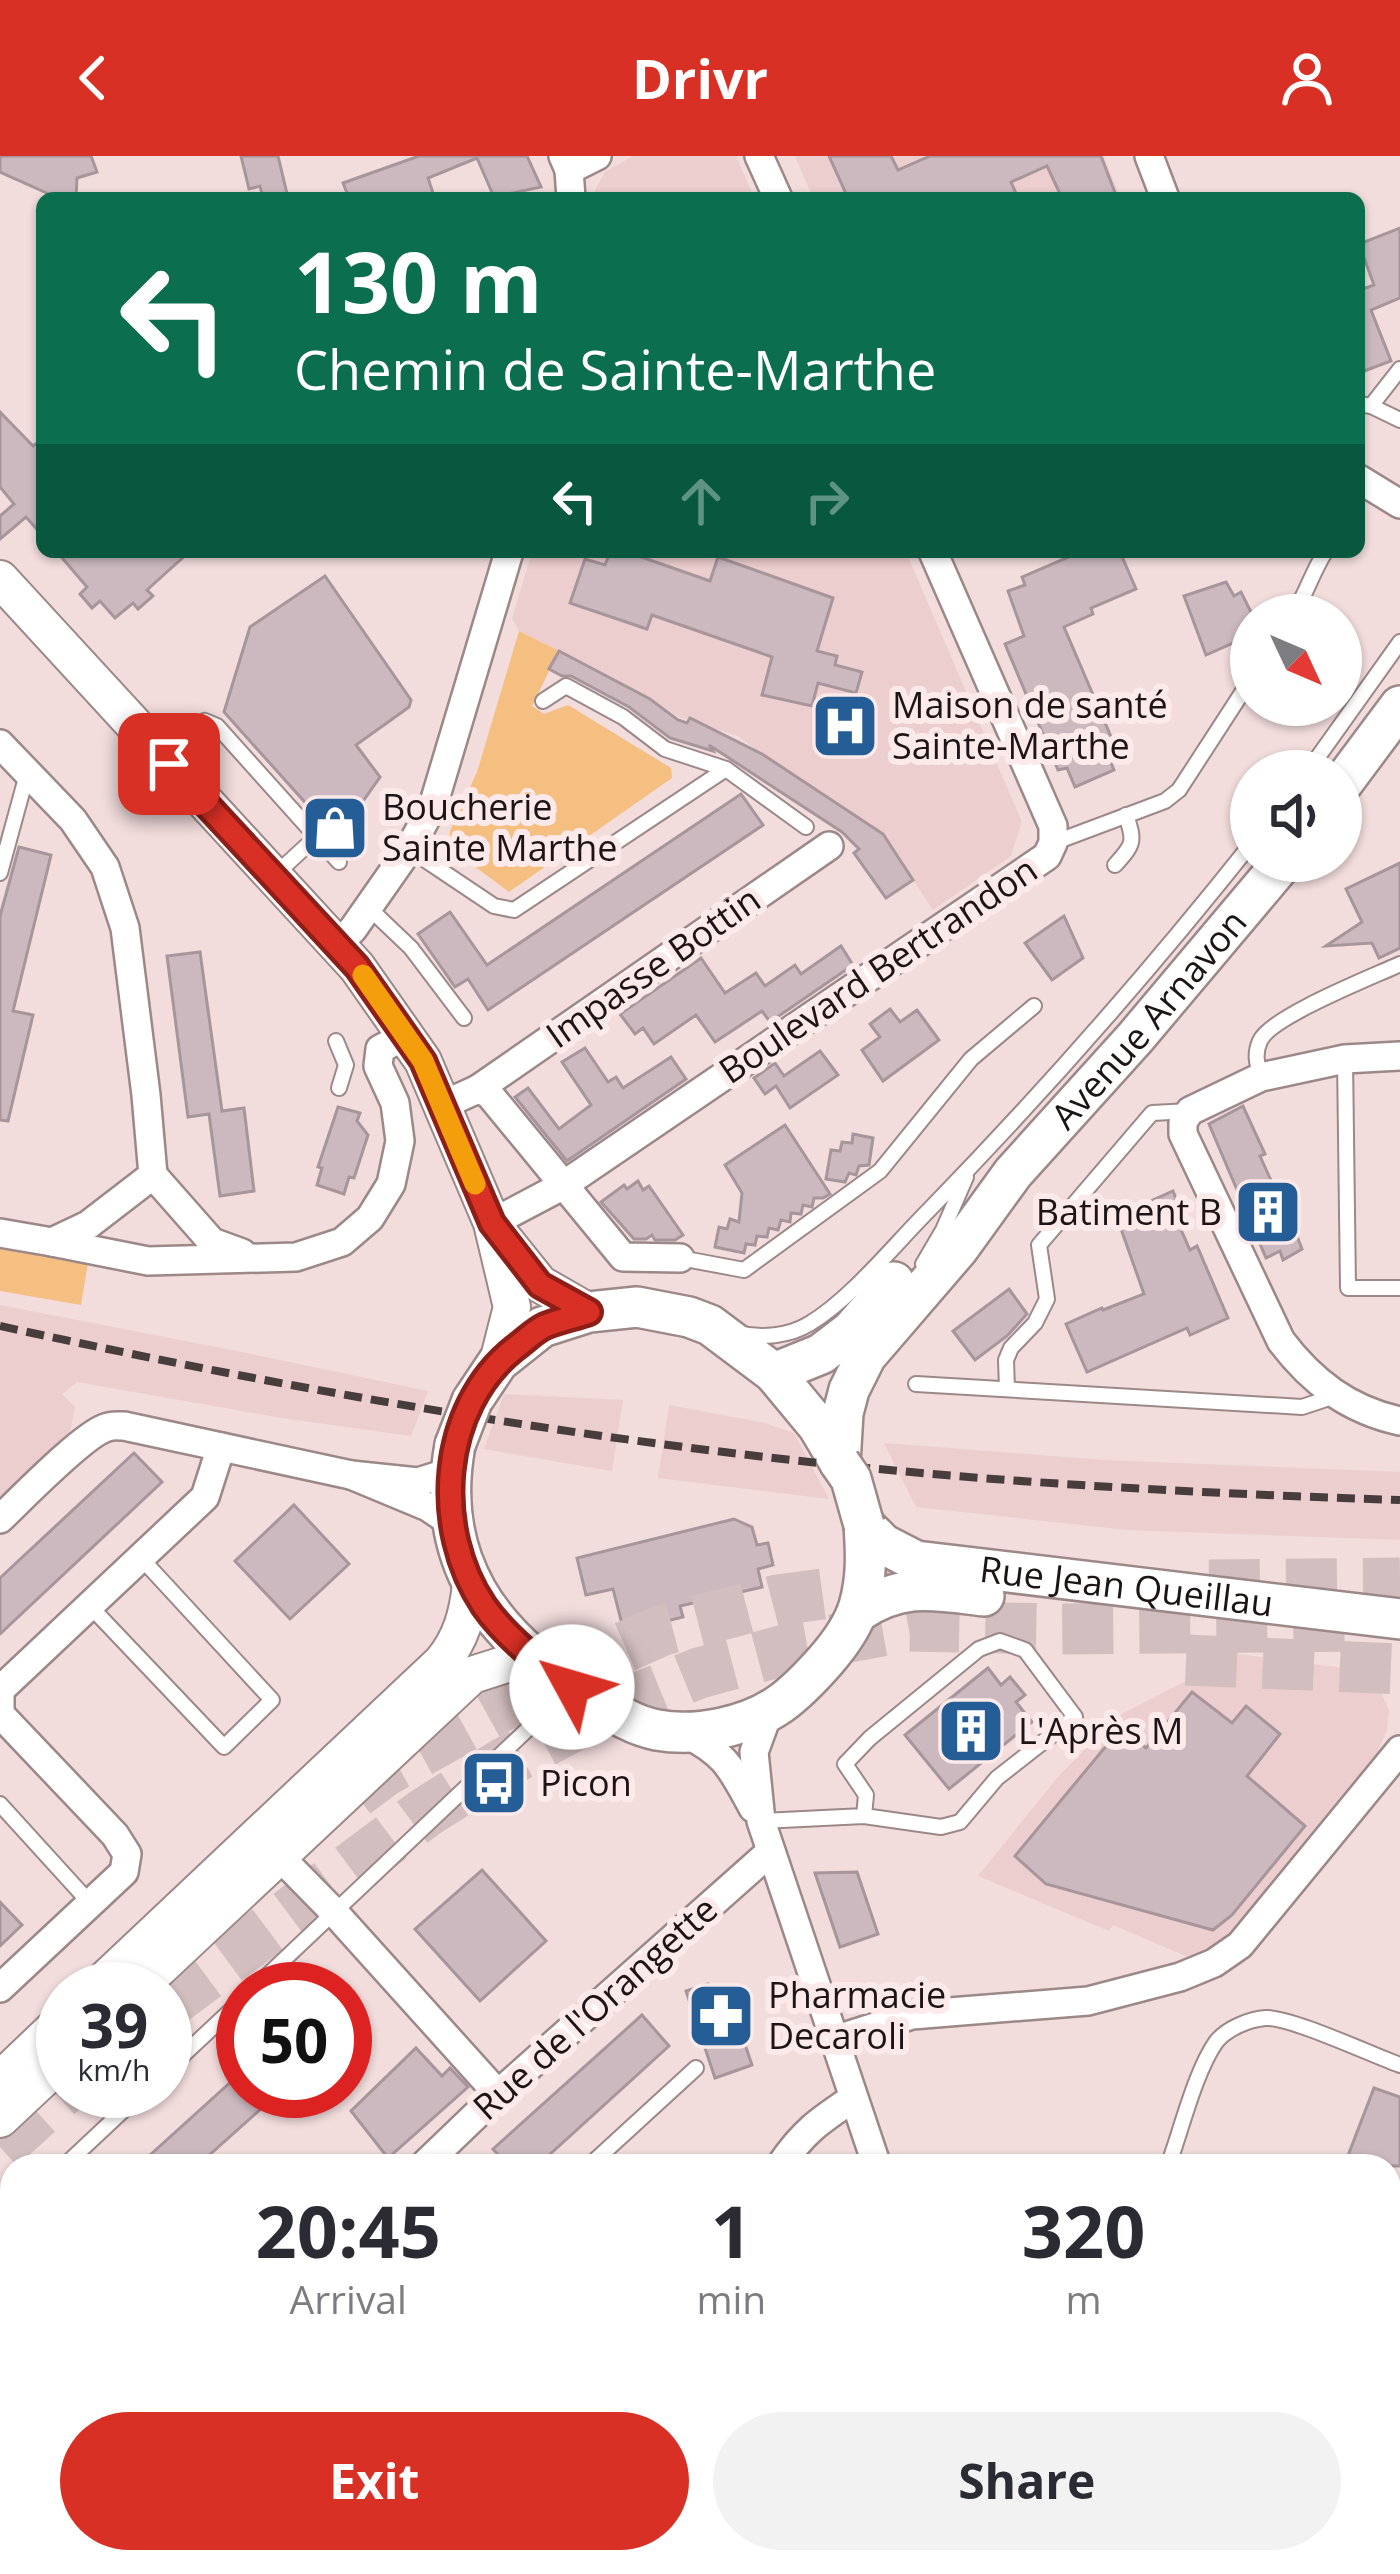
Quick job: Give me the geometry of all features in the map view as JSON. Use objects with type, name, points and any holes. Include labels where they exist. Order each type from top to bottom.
[{"type":"main road","points":[[1362,757],[1400,706]]},
{"type":"main road","name":"Avenue Arnavon","points":[[864,1525],[840,1463],[831,1420],[866,1356],[958,1250],[1012,1173],[1267,882]]},
{"type":"main road","name":"Avenue Arnavon","points":[[774,1373],[821,1354],[851,1331],[943,1230],[1012,1173]]},
{"type":"main road","points":[[831,1420],[710,1325],[689,1317],[638,1307],[589,1312],[542,1328],[498,1361],[472,1401],[453,1459],[458,1555],[487,1610],[558,1677],[622,1718],[685,1733],[736,1724],[778,1706],[837,1647],[858,1612],[867,1573],[864,1525]]},
{"type":"main road","name":"Rue Jean Queillau","points":[[864,1525],[883,1544],[916,1561],[1400,1619]]},
{"type":"main road","name":"Rue Jean Queillau","points":[[858,1612],[875,1600],[913,1589],[1400,1644]]},
{"type":"street","points":[[568,174],[597,156]]},
{"type":"street","points":[[759,156],[775,192]]},
{"type":"street","points":[[1149,156],[1163,192]]},
{"type":"street","points":[[1365,483],[1399,503]]},
{"type":"street","points":[[337,946],[410,849],[433,806],[507,558]]},
{"type":"street","name":"Boulevard Bertrandon","points":[[492,1223],[562,1186],[1047,856],[1053,826],[936,558]]},
{"type":"street","points":[[0,579],[357,967],[394,1042],[423,1061],[492,1223],[512,1307],[498,1361]]},
{"type":"street","points":[[0,744],[74,820],[105,867],[125,928],[153,1174],[212,1242],[256,1259]]},
{"type":"street","name":"Impasse Bottin","points":[[443,1105],[478,1089],[829,846]]},
{"type":"street","points":[[0,1233],[148,1261],[296,1257],[342,1242],[370,1218],[391,1184],[400,1141],[395,1103],[378,1066],[394,1042]]},
{"type":"street","points":[[1400,1056],[1346,1059],[1261,1077],[1190,1111],[1183,1134],[1280,1341],[1335,1396],[1400,1421]]},
{"type":"street","points":[[478,1089],[489,1094],[623,1257],[680,1258]]},
{"type":"street","points":[[52,1242],[88,1225],[153,1174]]},
{"type":"street","points":[[492,1223],[540,1285],[589,1312]]},
{"type":"street","points":[[0,1519],[105,1428],[124,1426],[351,1475],[418,1482],[453,1459]]},
{"type":"street","points":[[0,1988],[124,1872],[127,1854],[116,1835],[1,1714],[0,1691],[205,1497],[221,1447]]},
{"type":"street","points":[[351,1475],[428,1507],[453,1524]]},
{"type":"street","points":[[124,1962],[442,1661],[454,1647],[469,1610],[471,1584]]},
{"type":"street","points":[[166,1962],[472,1675],[516,1661],[558,1677]]},
{"type":"street","points":[[778,1706],[765,1722],[754,1752],[761,1821],[873,2154]]},
{"type":"street","points":[[685,1733],[724,1760],[761,1821]]},
{"type":"street","points":[[833,2040],[912,2015],[1088,2001],[1214,1963],[1240,1946],[1400,1750]]},
{"type":"street","name":"Rue de l'Orangette","points":[[444,2154],[498,2094],[770,1852]]},
{"type":"street","points":[[279,1856],[498,2094]]},
{"type":"street","points":[[0,2080],[36,2046]]},
{"type":"street","points":[[0,2120],[36,2086]]},
{"type":"street","points":[[788,2154],[816,2122],[852,2098]]},
{"type":"lane","points":[[1400,369],[1365,405],[1400,420]]},
{"type":"lane","points":[[1306,594],[1321,558]]},
{"type":"lane","points":[[1323,750],[1400,642]]},
{"type":"lane","points":[[543,701],[566,686],[623,717],[665,749],[726,770],[806,827]]},
{"type":"lane","points":[[1053,843],[1165,801],[1179,790],[1230,712]]},
{"type":"lane","points":[[169,764],[205,721],[217,726],[339,862]]},
{"type":"lane","points":[[410,849],[494,906],[514,910],[726,770]]},
{"type":"lane","points":[[0,873],[28,773]]},
{"type":"lane","points":[[1115,865],[1131,847],[1133,836],[1126,815]]},
{"type":"lane","points":[[274,877],[316,838]]},
{"type":"lane","points":[[710,1325],[748,1336],[779,1335],[806,1326],[835,1306],[1108,1018],[1230,870]]},
{"type":"lane","points":[[368,907],[411,948],[464,1018]]},
{"type":"lane","points":[[1261,1077],[1256,1058],[1261,1036],[1280,1021],[1400,964]]},
{"type":"lane","points":[[680,1258],[744,1270],[880,1171],[971,1059],[1034,1006]]},
{"type":"lane","points":[[336,1041],[346,1065],[339,1088]]},
{"type":"lane","points":[[346,1065],[394,1042]]},
{"type":"lane","points":[[1346,1059],[1348,1288],[1400,1288]]},
{"type":"lane","points":[[1007,1389],[1006,1360],[1011,1348],[1035,1323],[1047,1299],[1039,1245],[1152,1113],[1190,1111]]},
{"type":"lane","points":[[866,1356],[943,1230],[971,1167]]},
{"type":"lane","points":[[916,1384],[1302,1407],[1335,1396]]},
{"type":"lane","points":[[89,1605],[224,1747],[272,1700],[140,1557]]},
{"type":"lane","points":[[761,1821],[864,1816],[941,1827],[960,1822],[997,1778],[1075,1717],[1025,1650],[1000,1641],[979,1649],[845,1764],[866,1795],[864,1816]]},
{"type":"lane","points":[[282,1962],[558,1677]]},
{"type":"lane","points":[[0,1804],[91,1903]]},
{"type":"lane","points":[[1172,2154],[1204,2063],[1219,2038],[1240,2025],[1268,2018],[1282,2021],[1400,2066]]},
{"type":"lane","points":[[192,2047],[216,2024]]},
{"type":"lane","points":[[602,2154],[696,2068]]},
{"type":"lane","points":[[77,2154],[115,2118]]},
{"type":"shaded area","points":[[633,156],[736,156],[751,192],[594,192],[605,172]]},
{"type":"shaded area","points":[[795,156],[1103,156],[1118,192],[810,192]]},
{"type":"shaded area","name":"Maison de santé Sainte-Marthe","points":[[530,558],[909,558],[1022,822],[1011,856],[933,910],[882,833],[738,736],[679,717],[519,631],[512,618]]},
{"type":"shaded area","points":[[519,631],[559,651],[532,706],[544,714],[568,705],[671,768],[672,778],[509,892],[450,848],[450,831],[477,772]]},
{"type":"shaded area","points":[[0,1245],[88,1263],[81,1305],[0,1291]]},
{"type":"shaded area","points":[[0,1305],[428,1391],[411,1436],[77,1382],[62,1394],[75,1407],[70,1432],[0,1497]]},
{"type":"shaded area","points":[[504,1394],[623,1400],[612,1471],[484,1449]]},
{"type":"shaded area","points":[[669,1405],[794,1433],[829,1499],[658,1478]]},
{"type":"shaded area","points":[[884,1443],[1105,1460],[1400,1472],[1400,1540],[1127,1530],[916,1507]]},
{"type":"shaded area","points":[[1238,1654],[1358,1670],[1378,1686],[1389,1710],[1387,1730],[1367,1775],[1225,1945],[1195,1960],[1113,1925],[1109,1931],[978,1876],[1057,1778],[1116,1717]]},
{"type":"building","points":[[0,156],[91,156],[97,172],[77,178],[76,192],[45,192],[0,172]]},
{"type":"building","points":[[241,156],[278,156],[287,192],[262,192],[260,186],[249,189]]},
{"type":"building","points":[[419,156],[527,156],[541,187],[492,192],[477,158],[428,178],[433,192],[347,192],[343,183]]},
{"type":"building","points":[[829,156],[891,156],[898,170],[930,156],[1101,156],[1115,192],[1059,192],[1047,166],[1011,182],[1015,192],[845,192]]},
{"type":"building","points":[[1400,228],[1400,298],[1371,310],[1391,361],[1365,371],[1365,288],[1374,285],[1365,260],[1365,242]]},
{"type":"building","points":[[0,412],[33,446],[36,444],[36,528],[26,517],[0,539],[0,516],[14,504],[0,487]]},
{"type":"building","points":[[62,558],[182,558],[147,590],[153,596],[138,609],[133,603],[115,618],[100,601],[92,608],[80,594],[87,587]]},
{"type":"building","points":[[608,558],[644,558],[710,581],[721,558],[833,598],[817,651],[837,656],[835,665],[862,672],[856,693],[818,683],[812,706],[762,695],[772,657],[652,615],[647,629],[570,603],[585,559],[605,565]]},
{"type":"building","points":[[1066,558],[1123,558],[1136,589],[1091,608],[1093,614],[1064,627],[1115,746],[1106,751],[1114,770],[1075,787],[1067,768],[1058,770],[1005,644],[1024,636],[1008,591],[1025,585],[1022,577]]},
{"type":"building","points":[[325,576],[411,700],[409,707],[356,745],[380,777],[337,838],[224,712],[250,627]]},
{"type":"building","points":[[1226,582],[1233,594],[1230,644],[1206,655],[1184,596]]},
{"type":"building","points":[[559,651],[650,699],[678,720],[687,723],[690,718],[762,754],[883,834],[913,880],[886,898],[854,853],[859,849],[842,832],[709,745],[713,751],[670,738],[629,707],[549,669]]},
{"type":"building","points":[[741,794],[763,825],[488,1010],[468,979],[455,987],[418,934],[450,912],[487,965]]},
{"type":"building","points":[[19,847],[51,855],[13,1011],[33,1015],[8,1121],[0,1120],[0,916]]},
{"type":"building","points":[[1400,863],[1400,948],[1379,958],[1372,943],[1326,946],[1362,922],[1346,889]]},
{"type":"building","points":[[1064,916],[1083,958],[1052,980],[1025,943]]},
{"type":"building","points":[[841,946],[853,965],[770,1022],[762,1011],[715,1042],[696,1015],[654,1044],[643,1028],[635,1034],[620,1014],[701,958],[725,993],[756,973],[765,986],[795,965],[801,974]]},
{"type":"building","points":[[200,952],[222,1111],[244,1108],[254,1191],[220,1196],[209,1114],[188,1117],[167,956]]},
{"type":"building","points":[[890,1009],[900,1022],[917,1010],[939,1040],[883,1081],[862,1050],[880,1037],[870,1024]]},
{"type":"building","points":[[585,1048],[608,1082],[616,1077],[623,1088],[671,1057],[686,1079],[567,1161],[515,1097],[528,1088],[559,1129],[591,1105],[562,1062]]},
{"type":"building","points":[[820,1051],[838,1075],[790,1108],[776,1086],[765,1094],[754,1078],[775,1063],[784,1076]]},
{"type":"building","points":[[1243,1106],[1265,1154],[1260,1156],[1269,1176],[1299,1229],[1295,1231],[1302,1249],[1283,1260],[1280,1251],[1266,1258],[1209,1124]]},
{"type":"building","points":[[338,1107],[360,1113],[357,1121],[368,1135],[344,1194],[317,1185],[322,1168],[318,1167]]},
{"type":"building","points":[[785,1125],[830,1194],[814,1198],[812,1207],[803,1205],[801,1214],[791,1213],[790,1222],[781,1220],[778,1230],[769,1228],[767,1237],[757,1236],[755,1245],[746,1244],[744,1253],[715,1247],[719,1227],[727,1229],[730,1219],[739,1222],[742,1193],[725,1165]]},
{"type":"building","points":[[853,1134],[873,1138],[869,1165],[859,1166],[856,1175],[849,1173],[845,1182],[826,1179],[831,1150],[840,1151],[842,1142],[852,1143]]},
{"type":"building","points":[[638,1181],[643,1190],[649,1186],[683,1235],[675,1240],[655,1240],[652,1235],[634,1239],[601,1202]]},
{"type":"building","points":[[1173,1191],[1181,1211],[1174,1214],[1190,1250],[1197,1246],[1228,1318],[1190,1335],[1187,1328],[1087,1372],[1066,1324],[1144,1294],[1120,1226],[1145,1215],[1142,1209]]},
{"type":"building","points":[[1009,1289],[1027,1314],[975,1360],[953,1331]]},
{"type":"building","points":[[134,1453],[162,1482],[0,1634],[0,1578]]},
{"type":"building","points":[[294,1505],[349,1564],[290,1619],[235,1561]]},
{"type":"building","points":[[734,1519],[752,1527],[757,1545],[768,1543],[773,1565],[758,1569],[762,1587],[680,1606],[683,1617],[624,1632],[613,1589],[586,1595],[577,1558]]},
{"type":"building","name":"L'Après M","points":[[988,1668],[1001,1685],[1010,1677],[1025,1695],[1016,1702],[1032,1722],[949,1789],[905,1735]]},
{"type":"building","points":[[1192,1692],[1232,1723],[1246,1706],[1280,1734],[1247,1776],[1305,1826],[1232,1915],[1213,1930],[1046,1884],[1015,1856],[1121,1728],[1146,1748]]},
{"type":"building","points":[[482,1870],[546,1941],[480,2001],[415,1929]]},
{"type":"building","points":[[857,1872],[878,1934],[840,1947],[815,1873]]},
{"type":"building","points":[[0,1902],[22,1925],[0,1946]]},
{"type":"building","points":[[708,1984],[721,1993],[727,1991],[752,2065],[715,2078],[686,1991]]},
{"type":"building","points":[[642,2015],[669,2046],[550,2154],[497,2154],[493,2149]]},
{"type":"building","points":[[416,2048],[442,2076],[450,2068],[468,2087],[393,2154],[385,2154],[357,2118],[372,2118],[372,2091]]},
{"type":"building","points":[[1374,2088],[1400,2097],[1400,2154],[1349,2154]]},
{"type":"building","points":[[216,2095],[216,2118],[251,2118],[210,2154],[151,2154]]},
{"type":"tunnel","points":[[1209,1585],[1400,1583]]},
{"type":"tunnel","points":[[355,1793],[383,1772],[547,1681],[663,1630],[778,1600],[873,1587],[913,1587]]},
{"type":"tunnel","points":[[192,1986],[426,1812],[504,1763],[587,1719],[699,1673],[804,1645],[910,1626],[1369,1626]]},
{"type":"tunnel","points":[[1186,1660],[1400,1669]]},
{"type":"tunnel","points":[[0,2147],[36,2114]]},
{"type":"railway","points":[[0,1326],[427,1409],[750,1455],[1061,1484],[1400,1500]]},
{"type":"slow traffic","points":[[363,975],[423,1061],[475,1184]]},
{"type":"place","name":"Maison de santé Sainte-Marthe","points":[[845,726]]},
{"type":"place","name":"Boucherie Sainte Marthe","points":[[335,828]]},
{"type":"place","name":"Batiment B","points":[[1268,1212]]},
{"type":"place","name":"L'Après M","points":[[971,1731]]},
{"type":"place","name":"Picon","points":[[494,1783]]},
{"type":"place","name":"Pharmacie Decaroli","points":[[721,2016]]},
{"type":"route","points":[[169,764],[357,967],[423,1061],[492,1223],[540,1285],[589,1312],[542,1328],[498,1361],[462,1424],[450,1472],[458,1555],[471,1584],[487,1610],[544,1668],[572,1687]]}]
